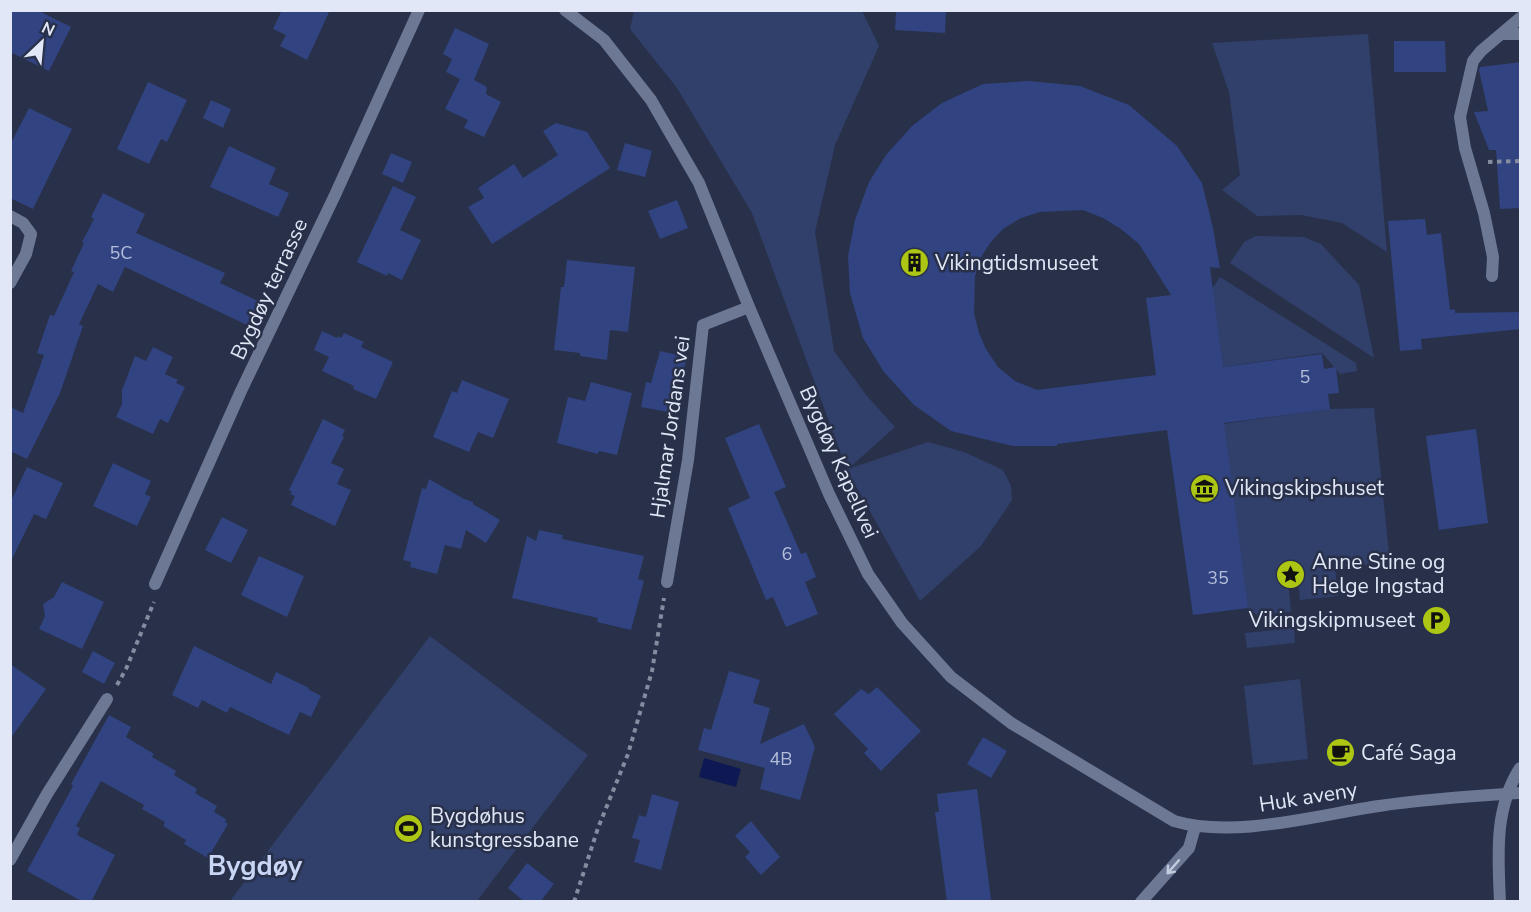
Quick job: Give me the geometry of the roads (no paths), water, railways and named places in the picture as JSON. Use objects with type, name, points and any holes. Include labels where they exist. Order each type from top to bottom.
[{"type":"street","name":"Bygdøy terrasse","points":[[155,584],[241,392],[335,195],[419,10]]},
{"type":"street","name":"Bygdøy Kapellvei","points":[[565,10],[604,40],[651,100],[699,183],[829,494],[868,574],[902,623],[951,677],[1011,723],[1174,821],[1195,827]]},
{"type":"street","points":[[1492,276],[1493,257],[1460,117],[1473,61],[1481,51],[1521,18]]},
{"type":"street","points":[[1502,34],[1521,34]]},
{"type":"street","points":[[10,216],[23,223],[31,234],[26,254],[10,283]]},
{"type":"street","name":"Hjalmar Jordans vei","points":[[667,582],[688,460],[703,325],[749,307]]},
{"type":"street","points":[[10,860],[47,794],[107,699]]},
{"type":"street","points":[[1500,902],[1499,822],[1507,794],[1520,770]]},
{"type":"street","name":"Huk aveny","points":[[1195,827],[1248,827],[1382,805],[1521,794]]},
{"type":"street","points":[[1141,902],[1189,849],[1195,827]]},
{"type":"place","name":"Vikingtidsmuseet","points":[[914,263]]},
{"type":"place","name":"Vikingskipshuset","points":[[1204,488]]},
{"type":"place","name":"Anne Stine og Helge Ingstad","points":[[1291,574]]},
{"type":"place","name":"Vikingskipmuseet","points":[[1436,620]]},
{"type":"place","name":"Café Saga","points":[[1340,753]]},
{"type":"place","name":"Bygdøhus kunstgressbane","points":[[409,828]]},
{"type":"district","name":"Bygdøy","points":[[255,866]]}]
